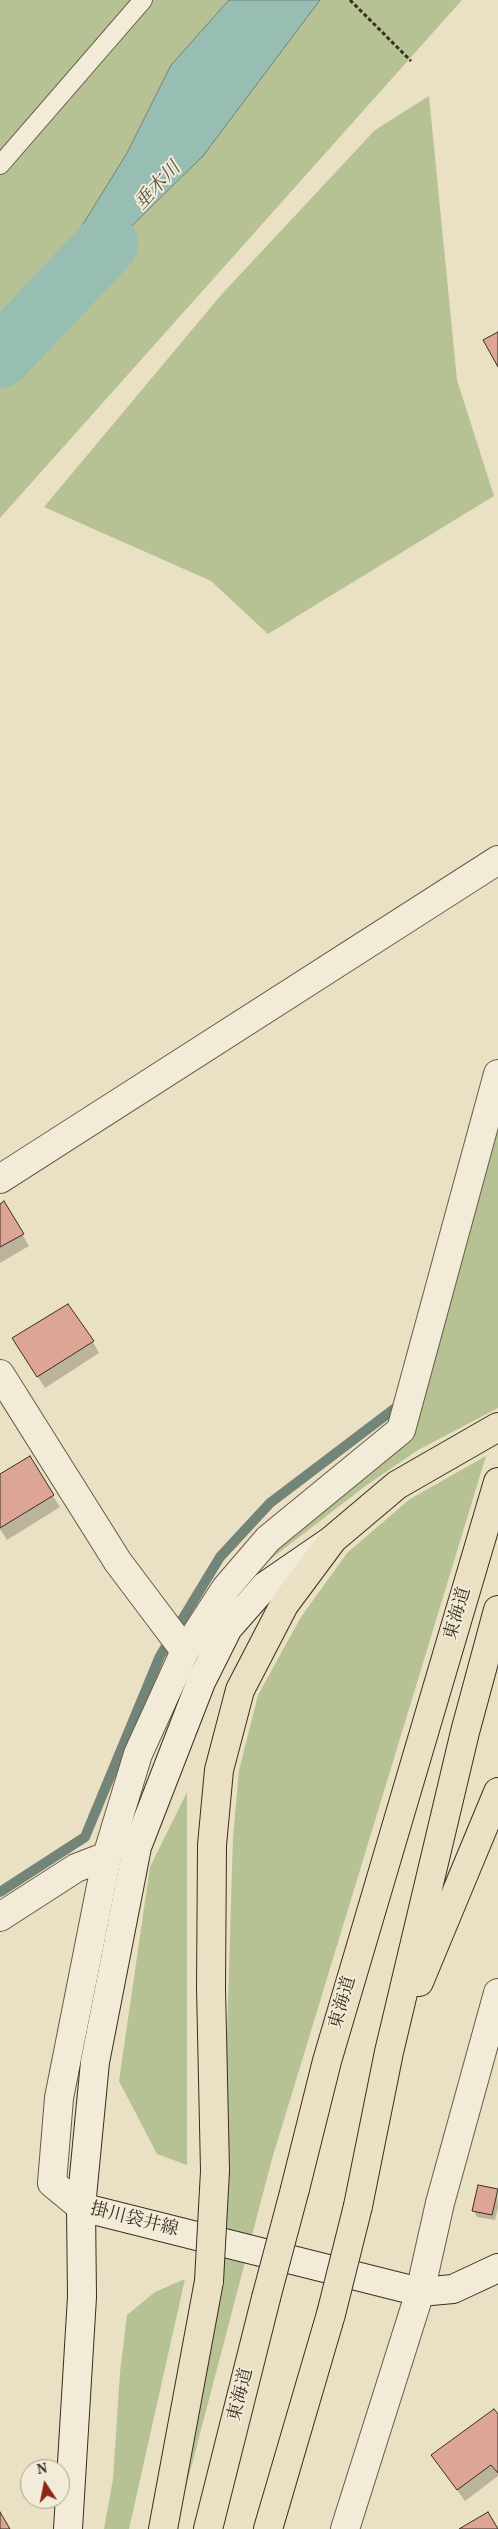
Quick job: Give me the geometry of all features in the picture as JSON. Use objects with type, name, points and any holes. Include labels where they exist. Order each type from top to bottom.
[{"type":"highway","points":[[163,2529],[209,2281],[215,2171],[211,1988],[212,1845],[219,1770],[240,1690],[284,1605],[333,1539],[397,1485],[498,1427]]},
{"type":"highway","name":"東海道","points":[[208,2529],[328,2061],[498,1482]]},
{"type":"highway","name":"東海道","points":[[268,2529],[331,2314],[358,2206],[389,2052],[465,1732],[498,1610]]},
{"type":"highway","points":[[389,2052],[498,1792]]},
{"type":"street","points":[[0,1179],[498,860]]},
{"type":"street","points":[[81,2207],[52,2183],[59,2098],[107,1856],[138,1754],[184,1651],[226,1588],[268,1539],[401,1430],[498,1074]]},
{"type":"street","points":[[0,1374],[118,1562],[184,1651]]},
{"type":"street","points":[[81,2207],[95,2062],[137,1847],[201,1682],[228,1628],[265,1586],[333,1539]]},
{"type":"street","points":[[0,1917],[76,1868],[107,1856]]},
{"type":"street","points":[[345,2529],[420,2292],[440,2203],[498,1993]]},
{"type":"street","name":"掛川袋井線","points":[[68,2529],[82,2297],[81,2207],[420,2292],[453,2290],[498,2268]]},
{"type":"lane","points":[[0,165],[143,0]]},
{"type":"path","points":[[350,0],[411,61]]},
{"type":"green space","points":[[0,0],[462,0],[0,518]]},
{"type":"green space","points":[[429,96],[457,380],[494,496],[268,634],[211,581],[44,507],[221,295],[375,130]]},
{"type":"green space","points":[[498,1120],[498,1408],[418,1450],[364,1487],[263,1565],[280,1544],[411,1437]]},
{"type":"green space","points":[[486,1456],[272,2159],[175,2529],[173,2529],[203,2387],[215,2171],[226,2068],[233,1837],[239,1770],[258,1695],[301,1617],[347,1553],[410,1499]]},
{"type":"green space","points":[[187,1792],[187,2165],[157,2154],[119,2081],[150,1867]]},
{"type":"green space","points":[[185,2279],[129,2529],[104,2529],[113,2479],[120,2372],[127,2315],[155,2292]]},
{"type":"water","points":[[229,0],[320,0],[203,156],[48,308],[67,250],[127,153],[171,65]]},
{"type":"building","points":[[498,332],[498,367],[483,340]]},
{"type":"building","points":[[4,1201],[24,1234],[0,1247],[0,1204]]},
{"type":"building","points":[[68,1304],[94,1341],[37,1377],[12,1338]]},
{"type":"building","points":[[30,1456],[54,1495],[0,1528],[0,1474]]},
{"type":"building","points":[[478,2185],[498,2189],[492,2215],[472,2211]]},
{"type":"building","points":[[494,2409],[498,2414],[498,2473],[491,2465],[457,2490],[431,2455]]},
{"type":"building","points":[[0,2512],[10,2529],[0,2529]]},
{"type":"building","points":[[488,2512],[498,2529],[459,2529]]},
{"type":"waterway","name":"垂木川","points":[[0,357],[107,244]]},
{"type":"waterway","points":[[0,1892],[85,1837],[160,1656],[220,1557],[270,1503],[394,1409]]}]
